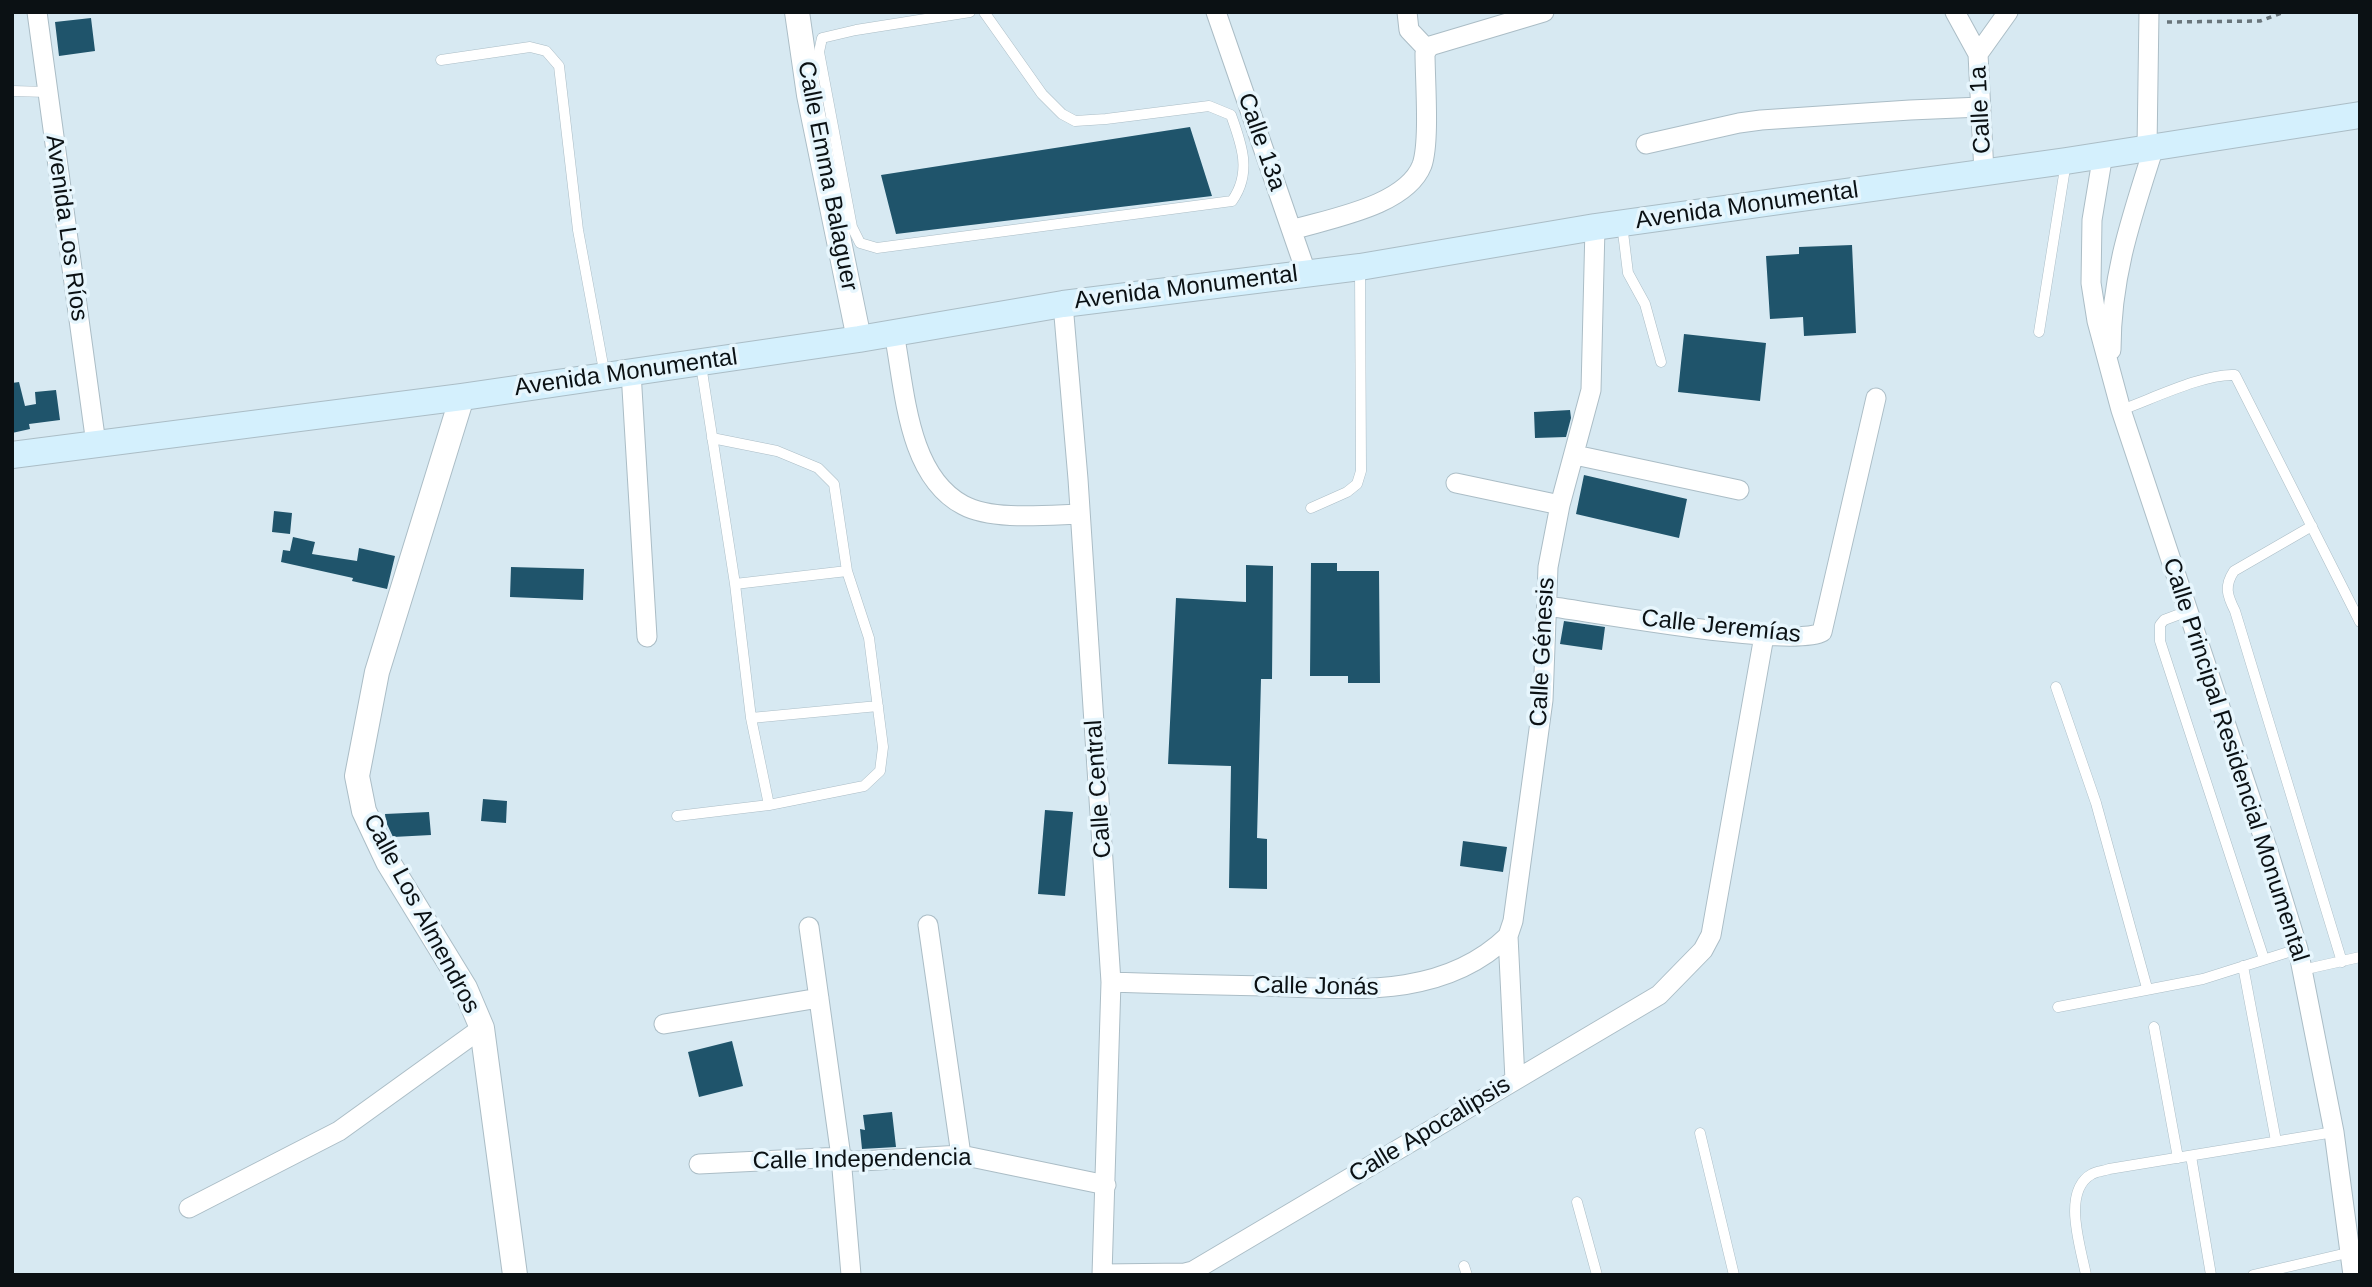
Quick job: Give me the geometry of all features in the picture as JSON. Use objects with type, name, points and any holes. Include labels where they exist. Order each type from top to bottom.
[{"type":"main road","name":"Avenida Monumental","points":[[12,456],[462,397],[859,339],[1063,304],[1360,267],[1595,228],[2066,161],[2360,115]]},
{"type":"street","name":"Avenida Los Ríos","points":[[37,12],[96,444]]},
{"type":"street","name":"Calle Emma Balaguer","points":[[797,12],[809,95],[859,339]]},
{"type":"street","name":"Calle 13a","points":[[1216,12],[1306,272]]},
{"type":"street","points":[[1407,12],[1409,30],[1427,50]]},
{"type":"street","points":[[1292,230],[1384,202],[1414,181],[1423,163],[1427,50],[1430,46],[1544,12]]},
{"type":"street","name":"Calle 1a","points":[[1955,12],[1978,54],[1984,173]]},
{"type":"street","points":[[1978,54],[2008,12]]},
{"type":"street","name":"Calle Principal Residencial Monumental","points":[[2112,375],[2112,308],[2115,285],[2150,147],[2148,17]]},
{"type":"street","points":[[1647,144],[1761,120],[1981,107]]},
{"type":"street","name":"Calle Principal Residencial Monumental","points":[[2103,155],[2092,230],[2091,283],[2097,321],[2121,411],[2269,854],[2298,949],[2355,1251],[2353,1275]]},
{"type":"street","name":"Calle Génesis","points":[[1515,1080],[1508,936],[1513,921],[1543,700],[1548,568],[1560,505],[1591,390],[1595,228]]},
{"type":"street","points":[[2092,230],[2125,238]]},
{"type":"street","name":"Calle Central","points":[[1063,304],[1080,514],[1111,982],[1102,1274]]},
{"type":"street","points":[[894,333],[915,446],[937,484],[964,506],[992,513],[1022,516],[1080,514]]},
{"type":"street","points":[[618,374],[647,637]]},
{"type":"street","name":"Calle Los Almendros","points":[[462,397],[377,672],[357,776],[364,811],[388,862],[465,988],[482,1028],[515,1275]]},
{"type":"street","name":"Calle Jeremías","points":[[1547,606],[1764,636],[1815,637],[1822,632],[1876,398]]},
{"type":"street","points":[[1575,455],[1739,490]]},
{"type":"street","points":[[1456,483],[1560,505]]},
{"type":"street","name":"Calle Apocalipsis","points":[[1102,1274],[1185,1273],[1194,1270],[1658,995],[1703,950],[1711,935],[1764,636]]},
{"type":"street","points":[[928,925],[961,1155]]},
{"type":"street","points":[[809,927],[841,1157],[851,1275]]},
{"type":"street","name":"Calle Jonás","points":[[1111,982],[1323,989],[1397,987],[1461,969],[1491,953],[1508,936]]},
{"type":"street","points":[[664,1024],[820,998]]},
{"type":"street","points":[[189,1208],[339,1131],[482,1028]]},
{"type":"street","name":"Calle Independencia","points":[[699,1164],[841,1157],[862,1161],[961,1155],[1106,1185]]},
{"type":"lane","points":[[970,12],[822,38],[819,52],[852,227],[860,243],[877,248],[1232,201],[1241,188],[1244,151],[1231,115],[1209,106],[1075,121],[1062,114],[1042,94],[984,12]]},
{"type":"lane","points":[[441,60],[530,47],[546,51],[559,66],[578,230],[618,374]]},
{"type":"lane","points":[[12,91],[47,92]]},
{"type":"lane","points":[[2039,332],[2066,161]]},
{"type":"lane","points":[[1622,224],[1628,273],[1645,304],[1661,362]]},
{"type":"lane","points":[[1311,509],[1347,492],[1357,484],[1361,471],[1360,267]]},
{"type":"lane","points":[[700,362],[735,584],[751,718],[769,805]]},
{"type":"lane","points":[[2121,411],[2208,379],[2224,374],[2235,375],[2360,622]]},
{"type":"lane","points":[[677,816],[769,805],[864,786],[880,771],[883,747],[869,638],[847,571],[834,484],[818,468],[777,451],[712,438]]},
{"type":"lane","points":[[2312,526],[2234,571],[2228,581],[2227,594],[2235,611],[2342,962]]},
{"type":"lane","points":[[735,584],[847,571]]},
{"type":"lane","points":[[2188,611],[2164,620],[2160,625],[2160,641],[2264,959]]},
{"type":"lane","points":[[2056,687],[2096,803],[2147,988]]},
{"type":"lane","points":[[751,718],[878,706]]},
{"type":"lane","points":[[2058,1007],[2203,979],[2298,949]]},
{"type":"lane","points":[[2302,970],[2360,957]]},
{"type":"lane","points":[[2243,966],[2276,1141]]},
{"type":"lane","points":[[2154,1027],[2178,1158]]},
{"type":"lane","points":[[2086,1275],[2075,1217],[2075,1199],[2080,1184],[2092,1174],[2333,1132]]},
{"type":"lane","points":[[1700,1133],[1734,1275]]},
{"type":"lane","points":[[2192,1156],[2211,1275]]},
{"type":"lane","points":[[1577,1202],[1597,1275]]},
{"type":"lane","points":[[2253,1275],[2355,1251]]},
{"type":"path","points":[[2148,17],[2260,21],[2284,12]]},
{"type":"building","points":[[91,18],[95,51],[59,56],[55,22]]},
{"type":"building","points":[[1190,127],[1212,196],[896,234],[881,175]]},
{"type":"building","points":[[1852,245],[1856,333],[1804,336],[1803,317],[1770,319],[1766,256],[1799,254],[1799,247]]},
{"type":"building","points":[[1684,334],[1766,343],[1760,401],[1678,392]]},
{"type":"building","points":[[19,382],[25,406],[36,404],[35,392],[56,390],[60,420],[29,424],[30,429],[12,433],[12,383]]},
{"type":"building","points":[[1570,410],[1571,418],[1566,437],[1535,438],[1534,412]]},
{"type":"building","points":[[1584,475],[1687,499],[1679,538],[1576,514]]},
{"type":"building","points":[[274,511],[292,513],[290,534],[272,532]]},
{"type":"building","points":[[293,537],[315,542],[312,554],[357,561],[359,548],[395,556],[387,589],[352,581],[353,578],[281,562],[283,550],[290,551]]},
{"type":"building","points":[[1311,563],[1337,563],[1337,571],[1379,571],[1380,683],[1348,683],[1348,676],[1310,676]]},
{"type":"building","points":[[1246,565],[1273,566],[1272,679],[1261,679],[1257,838],[1267,839],[1267,889],[1229,888],[1231,766],[1168,764],[1176,598],[1246,602]]},
{"type":"building","points":[[511,567],[584,569],[583,600],[510,597]]},
{"type":"building","points":[[1564,621],[1605,627],[1602,650],[1560,644]]},
{"type":"building","points":[[483,799],[507,801],[506,823],[481,821]]},
{"type":"building","points":[[1045,810],[1073,812],[1065,896],[1038,894]]},
{"type":"building","points":[[429,812],[431,835],[393,837],[386,822],[385,814]]},
{"type":"building","points":[[1463,841],[1507,847],[1503,872],[1460,866]]},
{"type":"building","points":[[732,1041],[743,1086],[699,1097],[688,1052]]},
{"type":"building","points":[[892,1112],[896,1147],[862,1149],[860,1129],[865,1130],[863,1115]]}]
